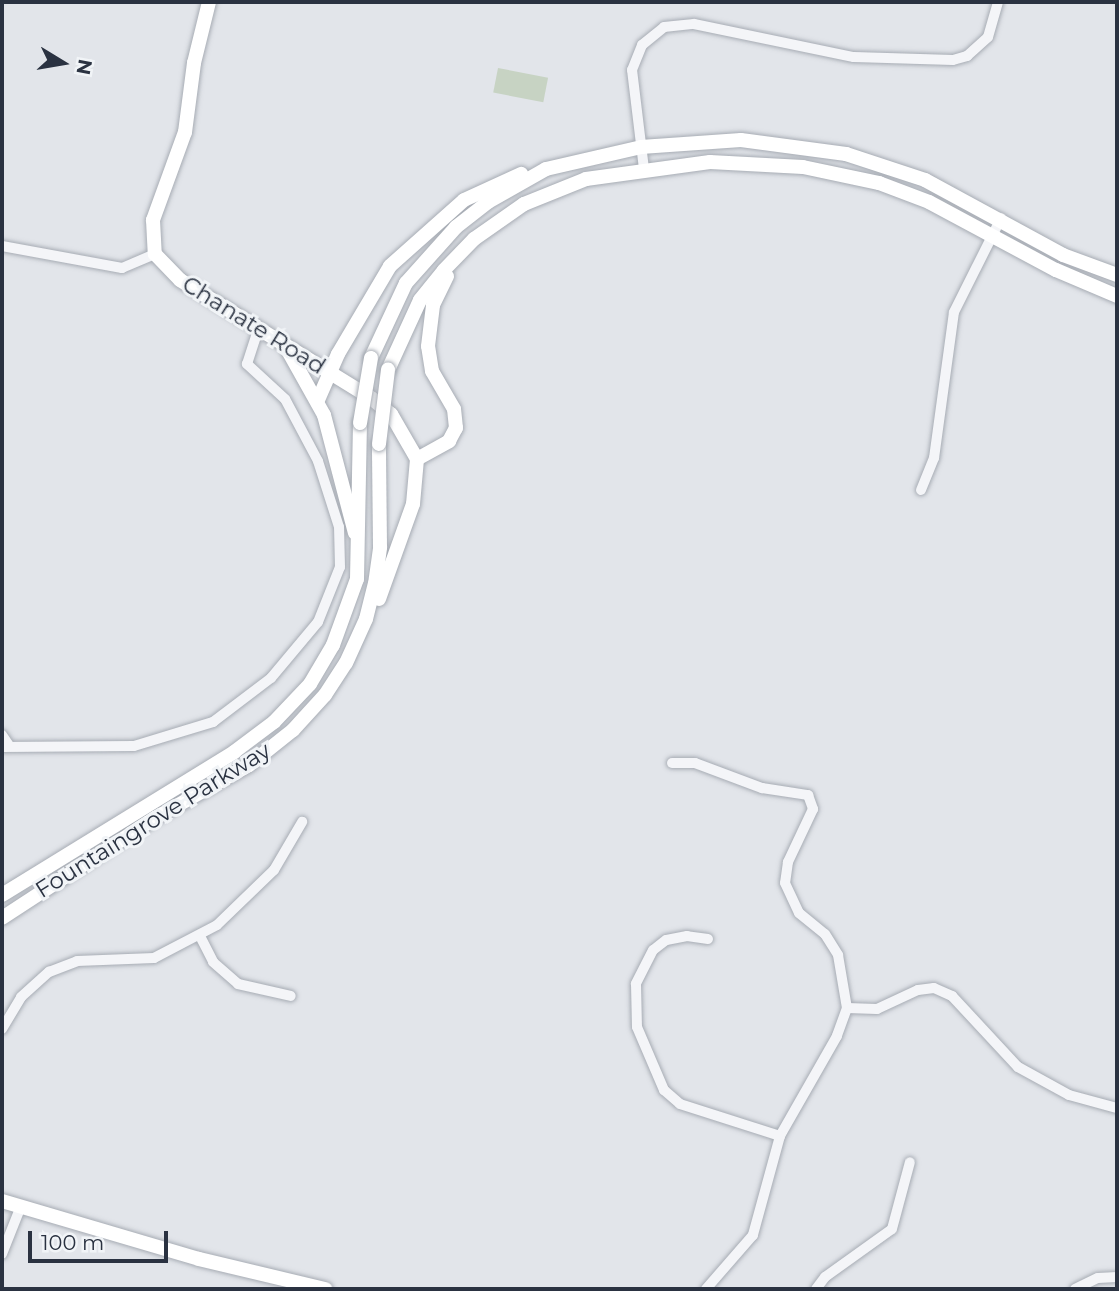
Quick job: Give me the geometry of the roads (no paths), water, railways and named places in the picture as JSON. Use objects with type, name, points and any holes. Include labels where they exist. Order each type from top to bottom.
[{"type":"main road","points":[[155,254],[153,220],[185,132],[194,63],[209,2]]},
{"type":"main road","name":"Fountaingrove Parkway","points":[[2,895],[234,752],[274,722],[310,684],[333,645],[356,579],[360,423],[371,358],[406,283],[429,254],[488,202],[546,169],[641,147],[741,140],[846,154],[925,180],[1001,218],[1063,255],[1117,275]]},
{"type":"main road","name":"Fountaingrove Parkway","points":[[2,918],[155,818],[249,765],[293,730],[325,695],[354,645],[369,608],[380,547],[379,444],[388,370],[420,300],[474,239],[549,190],[586,179],[644,169],[739,162],[841,173],[907,193],[992,233],[1065,275],[1117,296]]},
{"type":"main road","points":[[318,400],[333,374],[338,354],[390,266],[464,200],[501,180],[546,169]]},
{"type":"main road","points":[[354,645],[372,617],[409,517],[418,481],[417,459],[449,441],[456,428],[454,409],[432,371],[428,324],[447,275],[474,239]]},
{"type":"main road","name":"Chanate Road","points":[[155,254],[180,280],[281,340],[391,414],[417,459]]},
{"type":"main road","points":[[281,340],[318,400],[356,537],[356,579]]},
{"type":"main road","points":[[2,1201],[198,1259],[325,1289]]},
{"type":"street","points":[[644,169],[632,70],[642,45],[664,27],[694,24],[855,57],[953,60],[967,56],[988,37],[998,2]]},
{"type":"street","points":[[920,490],[934,458],[954,312],[1001,218]]},
{"type":"street","points":[[2,246],[122,268],[155,254]]},
{"type":"street","points":[[4,742],[134,746],[190,731],[213,722],[271,678],[318,622],[340,566],[339,527],[318,461],[285,399],[247,365],[259,327]]},
{"type":"street","points":[[672,763],[695,763],[762,788],[808,795],[813,809],[788,862],[785,883],[799,913],[825,933],[838,955],[847,1008],[828,1054],[780,1136],[752,1235],[706,1289]]},
{"type":"street","points":[[2,1029],[20,997],[38,979],[66,964],[154,958],[200,936],[258,890],[302,822]]},
{"type":"street","points":[[200,936],[213,962],[238,984],[291,996]]},
{"type":"street","points":[[708,939],[687,936],[666,940],[653,950],[636,984],[637,1027],[664,1090],[680,1104],[780,1136]]},
{"type":"street","points":[[847,1008],[877,1009],[918,990],[934,988],[952,996],[1018,1067],[1069,1095],[1117,1108]]},
{"type":"street","points":[[816,1289],[825,1277],[892,1229],[910,1161]]},
{"type":"street","points":[[2,1254],[21,1206]]},
{"type":"street","points":[[1075,1289],[1098,1278],[1117,1277]]}]
